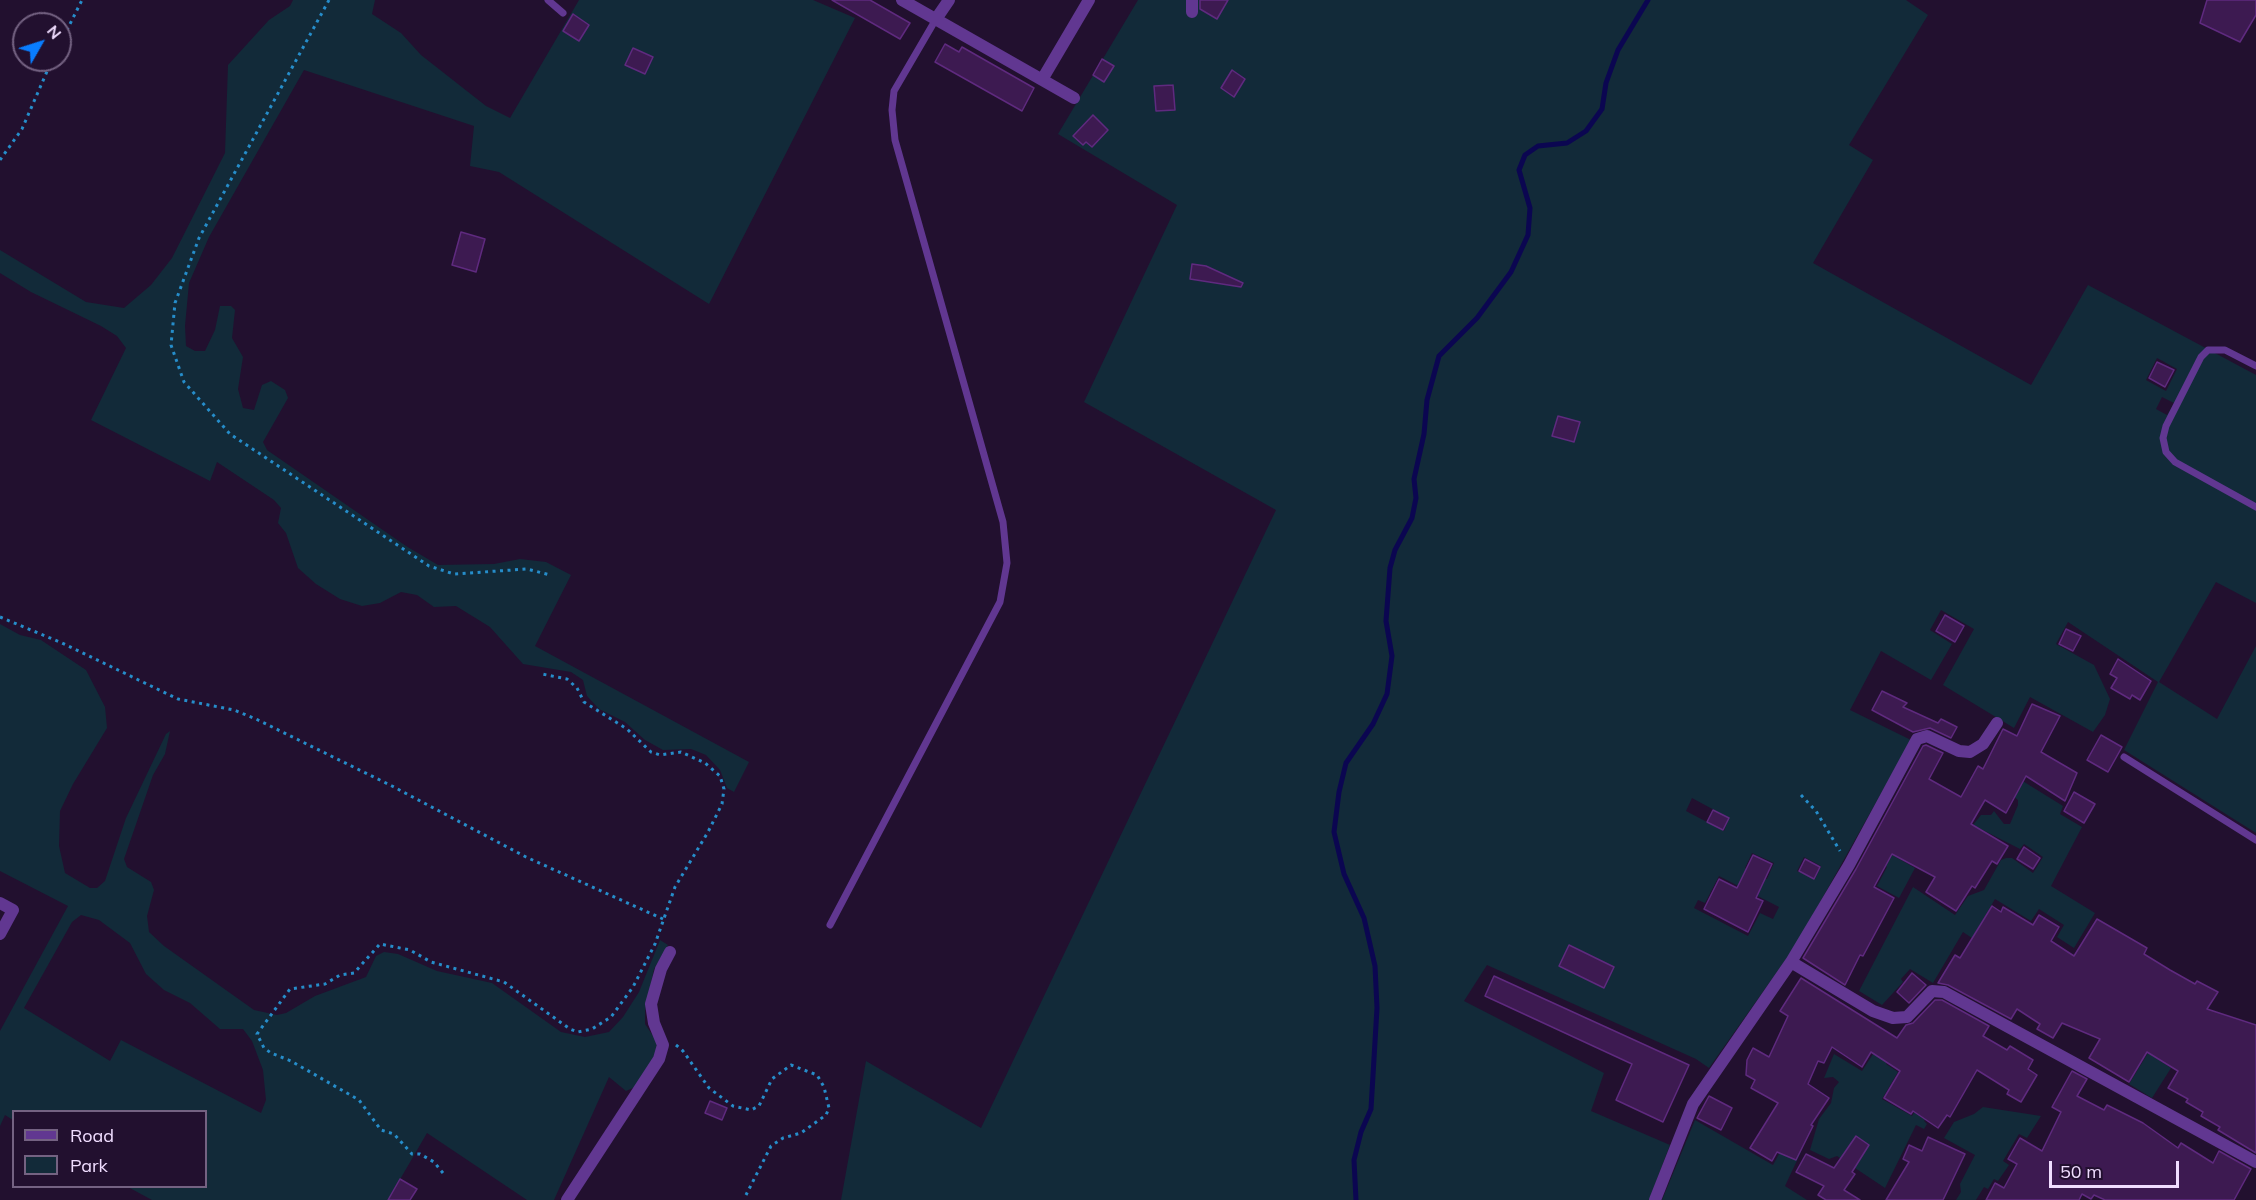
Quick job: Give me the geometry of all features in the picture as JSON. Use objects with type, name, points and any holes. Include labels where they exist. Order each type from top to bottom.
[{"type":"street","points":[[902,0],[1043,78],[1074,98]]},
{"type":"street","points":[[936,19],[949,0]]},
{"type":"street","points":[[1043,78],[1089,0]]},
{"type":"street","points":[[1655,1200],[1693,1104],[1791,962],[1849,866],[1917,739],[1927,736],[1959,752],[1970,752],[1983,744],[1997,723]]},
{"type":"street","points":[[0,903],[13,910],[0,934]]},
{"type":"street","points":[[567,1200],[659,1059],[663,1045],[654,1023],[651,1004],[661,969],[670,952]]},
{"type":"street","points":[[1791,962],[1873,1011],[1893,1018],[1907,1017],[1932,991],[1944,992],[2256,1162]]},
{"type":"lane","points":[[548,0],[563,13]]},
{"type":"lane","points":[[830,925],[1000,602],[1007,563],[1003,522],[895,140],[892,110],[894,91],[936,19]]},
{"type":"lane","points":[[2256,366],[2225,350],[2208,350],[2196,367],[2166,426],[2163,438],[2166,452],[2175,462],[2256,507]]},
{"type":"lane","points":[[2124,757],[2256,840]]},
{"type":"path","points":[[72,20],[82,0]]},
{"type":"path","points":[[329,0],[199,238],[174,313],[171,345],[184,382],[230,434],[429,566],[454,574],[527,569],[550,575]]},
{"type":"path","points":[[0,160],[22,129],[47,72]]},
{"type":"path","points":[[0,617],[62,643],[178,699],[234,710],[256,719],[526,856],[663,919]]},
{"type":"path","points":[[443,1173],[434,1162],[420,1154],[412,1154],[394,1134],[381,1130],[359,1100],[264,1047],[257,1034],[284,995],[291,989],[325,984],[340,975],[354,973],[380,944],[410,950],[431,962],[504,982],[570,1029],[578,1032],[592,1029],[611,1017],[633,987],[655,944],[675,887],[722,804],[724,789],[720,776],[691,755],[681,752],[660,755],[651,752],[627,729],[584,702],[577,688],[567,679],[542,674]]},
{"type":"path","points":[[1801,795],[1816,811],[1849,866]]},
{"type":"path","points":[[663,1045],[669,1042],[684,1051],[717,1096],[733,1106],[751,1110],[759,1106],[772,1079],[778,1072],[791,1065],[818,1075],[829,1108],[826,1115],[801,1133],[783,1138],[771,1146],[746,1195]]},
{"type":"green space","points":[[293,0],[375,0],[372,14],[401,33],[421,55],[486,106],[510,118],[579,0],[813,0],[855,18],[709,304],[499,172],[470,166],[474,126],[304,70],[209,237],[189,283],[185,326],[186,346],[195,351],[205,351],[215,330],[220,306],[231,306],[235,310],[232,338],[243,357],[238,389],[243,408],[254,410],[262,385],[271,381],[285,390],[288,398],[263,442],[267,450],[406,546],[438,565],[494,564],[520,559],[546,562],[571,575],[535,646],[749,762],[734,792],[727,788],[720,770],[706,755],[691,749],[663,750],[645,740],[625,722],[599,709],[587,696],[583,680],[571,672],[523,664],[490,627],[456,606],[434,607],[417,595],[401,592],[380,603],[362,606],[340,599],[316,584],[298,568],[286,533],[278,523],[281,508],[274,500],[217,462],[210,481],[91,420],[126,348],[117,336],[101,326],[31,292],[0,273],[0,250],[86,302],[124,308],[151,285],[172,258],[225,153],[228,65],[269,20],[290,6]]},
{"type":"green space","points":[[1138,0],[1906,0],[1928,15],[1849,145],[1873,160],[1813,263],[2031,385],[2088,285],[2256,375],[2256,603],[2216,582],[2159,682],[2217,719],[2256,646],[2256,833],[2124,750],[2158,682],[2068,622],[2056,644],[2094,665],[2110,699],[2105,715],[2093,732],[2030,697],[2014,728],[1943,685],[1974,629],[1941,610],[1930,630],[1952,644],[1931,680],[1881,651],[1850,710],[1911,740],[1796,945],[1709,1068],[1696,1059],[1487,965],[1464,1001],[1604,1073],[1591,1111],[1670,1145],[1649,1200],[841,1200],[866,1061],[981,1128],[1276,510],[1084,402],[1177,205],[1058,134]],"holes":[[[2157,358],[2177,369],[2166,391],[2146,380]],[[2162,397],[2174,403],[2167,415],[2156,409]],[[1692,798],[1729,818],[1724,831],[1686,811]],[[1752,853],[1774,863],[1767,879],[1745,868]],[[1804,857],[1821,866],[1815,879],[1797,871]],[[1719,876],[1779,907],[1773,919],[1760,913],[1748,936],[1694,908],[1698,900],[1705,903]]]},
{"type":"green space","points":[[0,624],[20,635],[41,640],[86,670],[105,707],[107,728],[73,784],[60,811],[59,846],[65,873],[90,888],[97,888],[105,881],[126,818],[166,734],[170,731],[165,754],[153,775],[124,859],[127,867],[151,882],[154,890],[147,916],[149,932],[164,946],[254,1010],[277,1015],[286,1013],[315,996],[366,977],[376,956],[384,952],[398,954],[437,971],[492,983],[561,1032],[585,1037],[609,1032],[623,1017],[639,992],[660,940],[668,945],[654,969],[645,1011],[645,1024],[657,1042],[656,1053],[644,1078],[635,1087],[626,1091],[609,1077],[554,1200],[527,1200],[427,1133],[388,1200],[152,1200],[130,1188],[207,1188],[207,1110],[12,1110],[12,1119],[5,1115],[0,1126],[0,1031],[68,906],[0,871]],"holes":[[[81,915],[99,920],[130,943],[146,974],[164,990],[190,1003],[220,1029],[243,1029],[252,1041],[263,1070],[266,1100],[261,1113],[121,1040],[110,1061],[24,1008],[72,922]]]},
{"type":"green space","points":[[2021,780],[2063,806],[2060,814],[2082,827],[2051,886],[2095,913],[2074,948],[2057,937],[2064,925],[2039,909],[2031,921],[1995,899],[1972,938],[1963,932],[1933,983],[1910,969],[1901,979],[1903,982],[1882,1005],[1859,991],[1913,887],[1955,915],[1968,896],[1984,890],[2001,860],[2012,858],[2033,873],[2043,857],[2024,844],[2020,849],[1973,825],[1981,815],[1991,815],[1994,811],[2004,824],[2010,824],[2018,805],[2018,800],[2012,795]]},
{"type":"green space","points":[[1887,852],[1915,868],[1899,898],[1877,886],[1887,867],[1881,863]]},
{"type":"green space","points":[[1875,1051],[1888,1059],[1886,1064],[1898,1072],[1882,1099],[1912,1116],[1922,1100],[1934,1107],[1924,1121],[1927,1124],[1924,1129],[1916,1125],[1885,1188],[1837,1156],[1829,1159],[1810,1150],[1819,1119],[1831,1103],[1834,1088],[1839,1082],[1833,1077],[1824,1078],[1834,1054],[1862,1071]]},
{"type":"green space","points":[[2148,1053],[2171,1068],[2152,1098],[2129,1084]]},
{"type":"green space","points":[[1983,1107],[2041,1116],[2027,1138],[2019,1134],[2003,1161],[2009,1165],[1998,1181],[1994,1179],[1988,1189],[1984,1187],[1976,1200],[1956,1200],[1961,1192],[1960,1184],[1975,1155],[1944,1138],[1954,1122],[1974,1114]]},
{"type":"green space","points":[[1695,1120],[1773,1165],[1785,1143],[1801,1152],[1785,1186],[1807,1200],[1662,1200]]},
{"type":"building","points":[[832,0],[870,0],[910,23],[900,39]]},
{"type":"building","points":[[1200,0],[1228,0],[1217,19],[1200,9]]},
{"type":"building","points":[[2207,0],[2256,0],[2256,15],[2240,42],[2200,23]]},
{"type":"building","points":[[573,14],[589,25],[579,41],[563,31]]},
{"type":"building","points":[[945,44],[959,52],[962,47],[1034,88],[1022,111],[935,62]]},
{"type":"building","points":[[633,48],[653,57],[645,74],[625,65]]},
{"type":"building","points":[[1102,59],[1114,66],[1104,82],[1093,75]]},
{"type":"building","points":[[1232,70],[1245,79],[1234,97],[1221,88]]},
{"type":"building","points":[[1173,85],[1175,110],[1156,111],[1154,86]]},
{"type":"building","points":[[1093,115],[1108,130],[1092,147],[1086,142],[1083,145],[1073,136]]},
{"type":"building","points":[[461,232],[485,239],[476,272],[452,265]]},
{"type":"building","points":[[1192,264],[1206,266],[1243,283],[1241,287],[1190,279]]},
{"type":"building","points":[[2157,362],[2174,370],[2165,387],[2149,378]]},
{"type":"building","points":[[1558,416],[1580,422],[1574,442],[1552,436]]},
{"type":"building","points":[[1945,615],[1964,626],[1955,642],[1936,631]]},
{"type":"building","points":[[2066,629],[2081,636],[2073,651],[2059,644]]},
{"type":"building","points":[[2118,659],[2151,681],[2140,700],[2132,695],[2130,699],[2111,688],[2117,678],[2110,674]]},
{"type":"building","points":[[1882,691],[1907,703],[1903,707],[1938,723],[1941,719],[1957,727],[1951,738],[1930,728],[1913,732],[1872,710]]},
{"type":"building","points":[[2032,704],[2060,716],[2041,752],[2077,773],[2065,801],[2026,776],[2006,813],[1985,800],[1971,824],[2008,846],[1997,864],[1992,861],[1975,888],[1972,886],[1956,911],[1926,892],[1935,877],[1892,854],[1874,887],[1894,898],[1845,985],[1803,958],[1856,869],[1923,746],[1926,745],[1943,753],[1929,779],[1961,797],[1978,766],[1983,769],[2003,729],[2017,736]]},
{"type":"building","points":[[2101,735],[2122,747],[2108,772],[2087,760]]},
{"type":"building","points":[[2074,792],[2095,804],[2084,823],[2064,811]]},
{"type":"building","points":[[1713,810],[1729,818],[1723,830],[1707,822]]},
{"type":"building","points":[[2024,847],[2040,858],[2033,869],[2017,859]]},
{"type":"building","points":[[1753,855],[1772,864],[1756,898],[1763,901],[1748,932],[1704,909],[1719,879],[1737,888]]},
{"type":"building","points":[[1805,859],[1820,867],[1814,879],[1799,871]]},
{"type":"building","points":[[1992,906],[2001,912],[2003,907],[2033,925],[2039,915],[2059,927],[2051,941],[2074,956],[2097,919],[2147,948],[2144,954],[2170,970],[2195,984],[2197,981],[2218,992],[2207,1009],[2256,1025],[2256,1153],[2218,1130],[2220,1127],[2201,1116],[2203,1112],[2186,1102],[2188,1099],[2168,1088],[2178,1071],[2147,1052],[2129,1082],[2089,1058],[2100,1039],[2062,1023],[2053,1038],[2037,1029],[2040,1024],[2017,1009],[2011,1019],[1948,985],[1938,983],[1955,955],[1960,958]]},
{"type":"building","points":[[1569,945],[1614,967],[1604,988],[1559,966]]},
{"type":"building","points":[[1912,973],[1926,985],[1909,1003],[1897,992]]},
{"type":"building","points":[[1494,976],[1689,1065],[1663,1122],[1616,1100],[1632,1064],[1485,996]]},
{"type":"building","points":[[1801,978],[1897,1038],[1906,1025],[1913,1023],[1935,1000],[1942,1000],[1989,1026],[1983,1036],[2007,1050],[2010,1046],[2033,1060],[2028,1069],[2037,1075],[2021,1102],[2007,1094],[2009,1090],[1977,1070],[1950,1117],[1947,1115],[1938,1128],[1913,1111],[1911,1114],[1884,1098],[1900,1071],[1871,1052],[1862,1067],[1832,1047],[1824,1063],[1818,1061],[1808,1084],[1829,1098],[1811,1125],[1813,1126],[1796,1160],[1777,1152],[1772,1161],[1750,1148],[1778,1103],[1751,1088],[1755,1080],[1746,1075],[1747,1060],[1753,1048],[1769,1057],[1788,1016],[1780,1011]]},
{"type":"building","points":[[2072,1071],[2087,1079],[2077,1096],[2104,1110],[2107,1105],[2143,1123],[2178,1148],[2181,1143],[2213,1163],[2219,1151],[2251,1169],[2234,1200],[2105,1200],[2094,1195],[2091,1199],[2082,1194],[2079,1200],[1986,1200],[1995,1183],[2004,1188],[2017,1164],[2008,1159],[2020,1138],[2042,1151],[2061,1112],[2052,1107]]},
{"type":"building","points":[[1709,1096],[1732,1108],[1721,1130],[1697,1118]]},
{"type":"building","points":[[710,1101],[727,1108],[722,1120],[705,1113]]},
{"type":"building","points":[[1856,1136],[1869,1145],[1852,1172],[1855,1174],[1844,1190],[1860,1200],[1826,1200],[1818,1195],[1824,1186],[1796,1172],[1806,1154],[1834,1168]]},
{"type":"building","points":[[1928,1137],[1965,1154],[1943,1200],[1886,1200],[1909,1162],[1903,1159],[1909,1145],[1922,1151]]},
{"type":"building","points":[[400,1179],[417,1189],[410,1200],[388,1200]]},
{"type":"waterway","points":[[1356,1200],[1354,1160],[1361,1132],[1371,1109],[1377,1008],[1375,966],[1364,918],[1344,874],[1334,832],[1339,792],[1346,763],[1373,724],[1387,694],[1392,656],[1386,621],[1390,568],[1395,550],[1412,518],[1416,498],[1414,479],[1424,434],[1427,400],[1439,356],[1477,318],[1511,272],[1528,235],[1530,208],[1519,170],[1525,155],[1538,146],[1567,143],[1586,131],[1602,109],[1606,83],[1618,50],[1648,0]]}]
